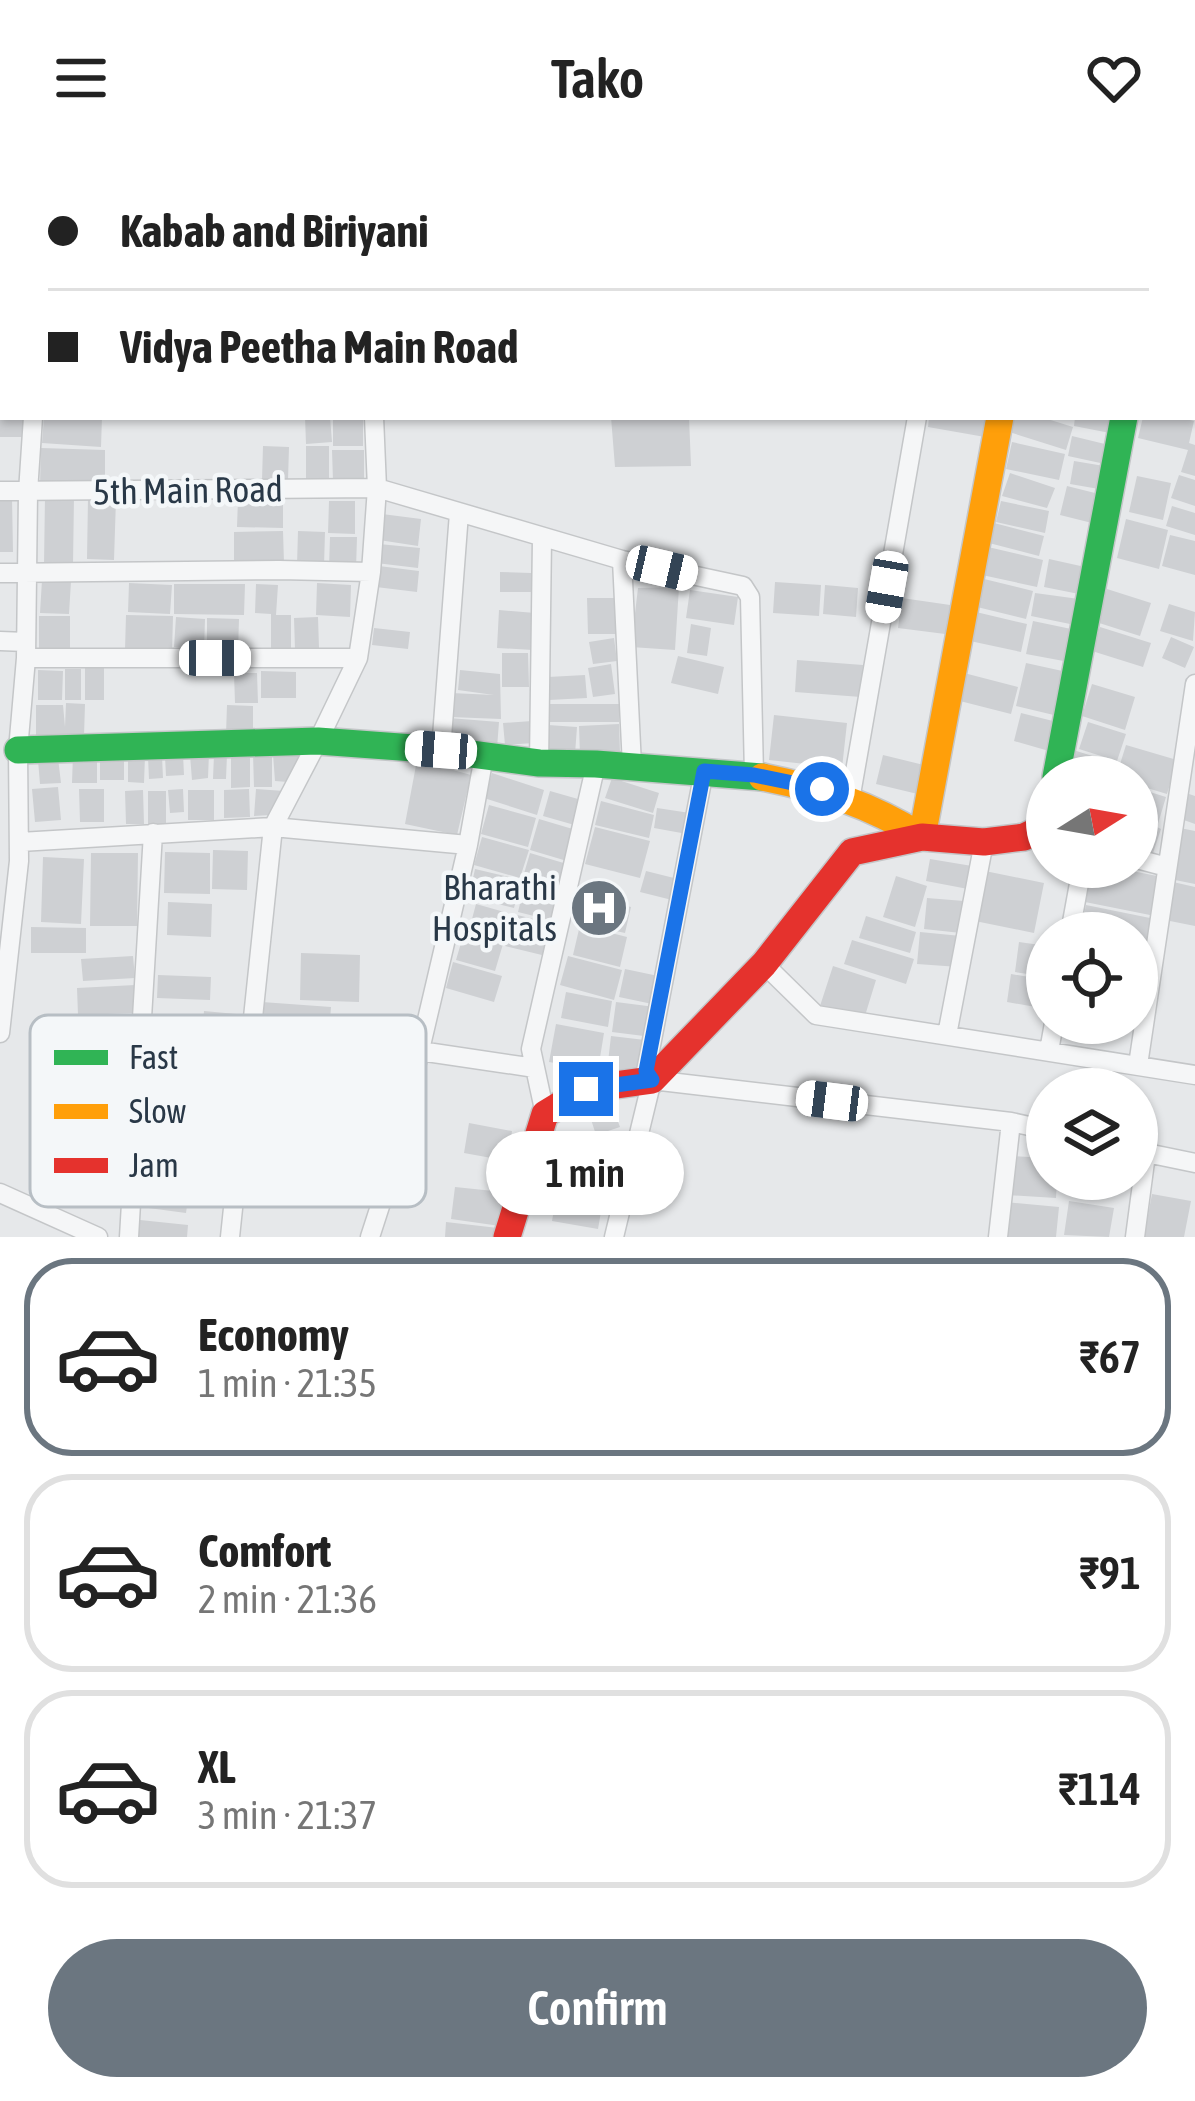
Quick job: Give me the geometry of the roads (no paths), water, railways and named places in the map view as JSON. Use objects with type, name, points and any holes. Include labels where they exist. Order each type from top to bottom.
[{"type":"street","points":[[0,1033],[13,855],[9,804],[26,650],[33,420]]},
{"type":"street","points":[[253,1015],[272,827],[358,658],[377,488],[374,420]]},
{"type":"street","points":[[850,800],[916,420]]},
{"type":"street","points":[[922,837],[999,420]]},
{"type":"street","points":[[1060,756],[1123,420]]},
{"type":"street","name":"5th Main Road","points":[[0,491],[377,488],[622,560],[743,586],[750,597],[754,775]]},
{"type":"street","points":[[441,750],[459,513]]},
{"type":"street","points":[[538,763],[542,538]]},
{"type":"street","points":[[622,560],[632,766]]},
{"type":"street","points":[[0,573],[371,572]]},
{"type":"street","points":[[0,641],[26,650],[358,658]]},
{"type":"street","points":[[1138,1065],[1195,685]]},
{"type":"street","points":[[18,750],[318,742],[441,750],[538,763],[754,775],[822,789],[895,820],[922,837]]},
{"type":"street","points":[[426,1025],[484,756]]},
{"type":"street","points":[[507,1237],[545,1114],[531,1048],[596,764]]},
{"type":"street","points":[[652,1080],[646,1071],[704,771]]},
{"type":"street","points":[[13,855],[153,833],[272,827],[468,845]]},
{"type":"street","points":[[142,1015],[153,833]]},
{"type":"street","points":[[614,1237],[652,1080],[764,964],[853,852],[922,837],[984,842],[1026,836]]},
{"type":"street","points":[[947,1035],[984,842]]},
{"type":"street","points":[[1158,865],[1167,867]]},
{"type":"street","points":[[764,964],[816,1015],[1195,1075]]},
{"type":"street","points":[[1049,1052],[1050,1044]]},
{"type":"street","points":[[426,1052],[535,1068]]},
{"type":"street","points":[[545,1114],[586,1089],[652,1080],[1026,1125]]},
{"type":"street","points":[[998,1237],[1011,1122]]},
{"type":"street","points":[[1158,1155],[1195,1163]]},
{"type":"street","points":[[0,1193],[30,1206]]},
{"type":"street","points":[[1135,1237],[1138,1200]]},
{"type":"street","points":[[31,1207],[98,1237]]},
{"type":"street","points":[[129,1237],[131,1207]]},
{"type":"street","points":[[230,1237],[233,1207]]},
{"type":"street","points":[[370,1237],[380,1207]]},
{"type":"place","name":"Bharathi Hospitals","points":[[599,908]]}]
